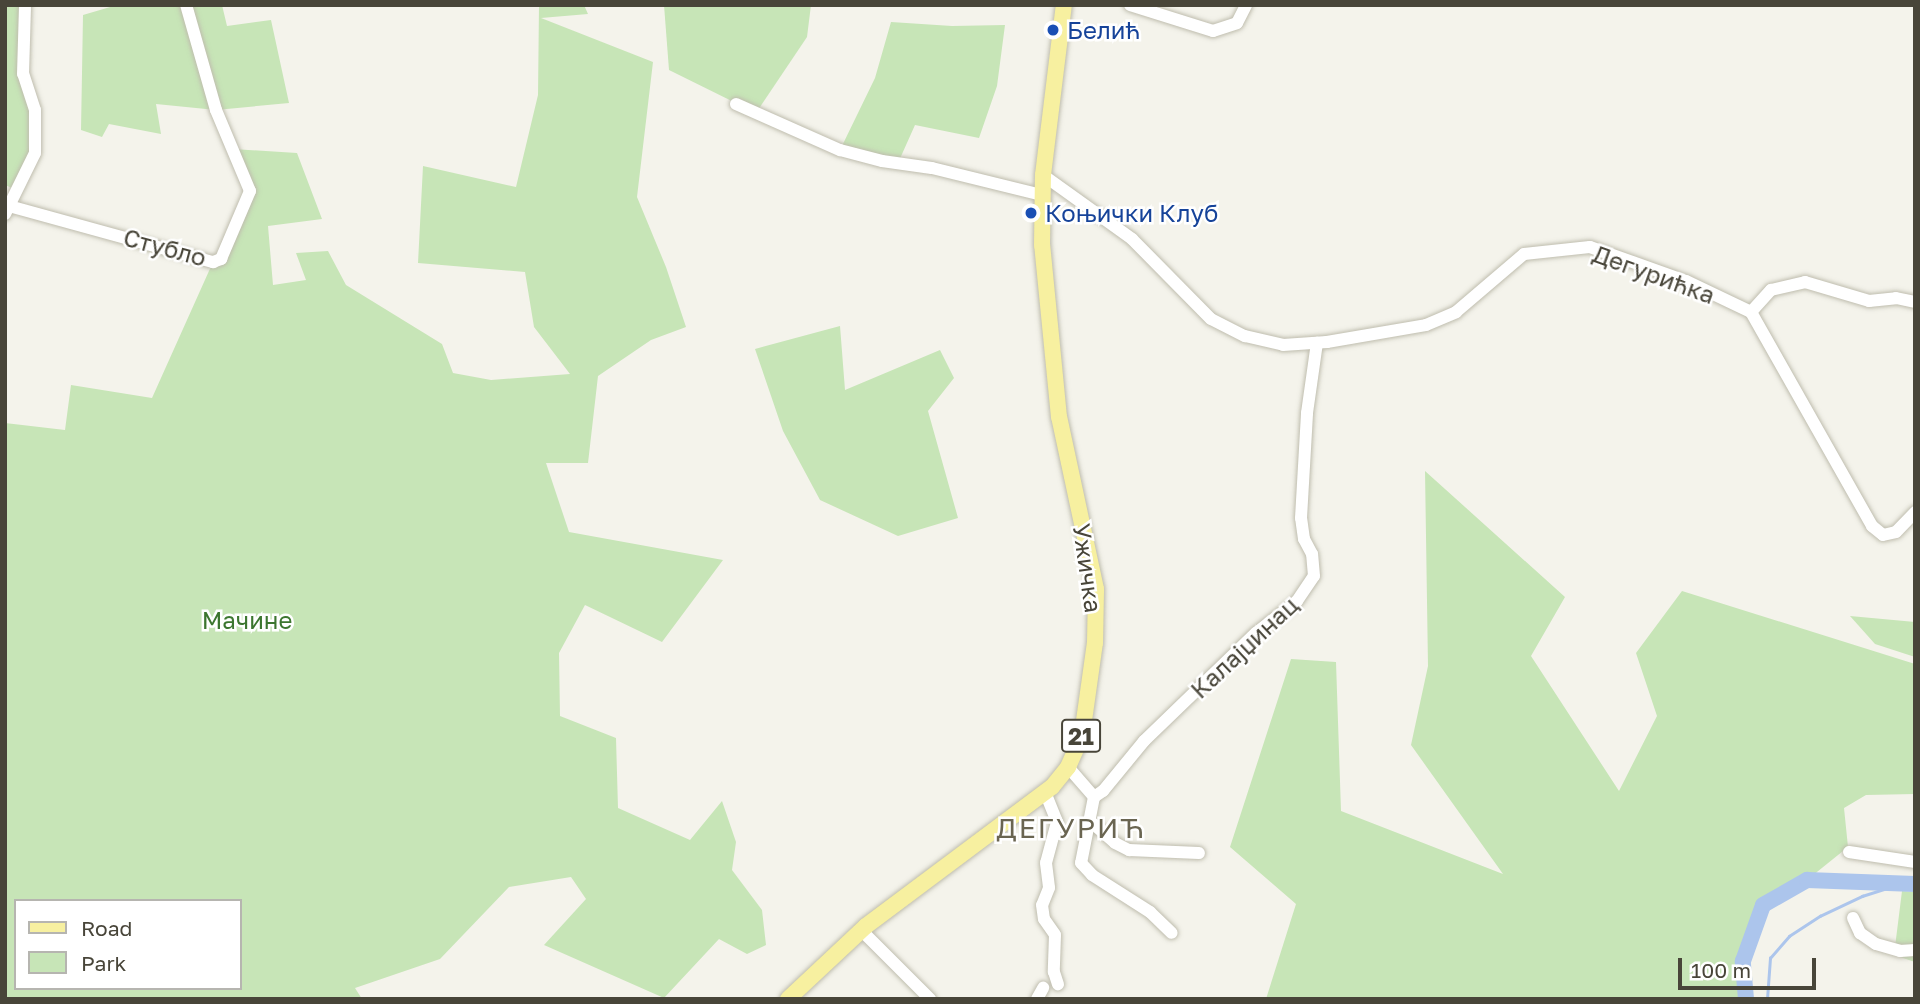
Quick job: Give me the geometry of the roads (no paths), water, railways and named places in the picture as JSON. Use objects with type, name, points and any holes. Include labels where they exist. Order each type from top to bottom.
[{"type":"main road","name":"Ужичка","points":[[788,999],[861,930],[1045,792],[1068,767],[1085,721],[1096,643],[1096,603],[1091,562],[1057,406],[1042,257],[1043,175],[1064,5]]},
{"type":"street","points":[[7,210],[35,153],[35,110],[23,74],[25,5]]},
{"type":"street","name":"Стубло","points":[[7,210],[214,262],[221,259],[250,191],[216,110],[186,5]]},
{"type":"street","points":[[1130,5],[1213,31],[1237,23],[1246,5]]},
{"type":"street","points":[[736,104],[840,150],[882,161],[932,168],[1042,195]]},
{"type":"street","name":"Дегурићка","points":[[1043,175],[1132,239],[1212,319],[1245,336],[1283,345],[1317,343],[1426,325],[1456,312],[1524,254],[1590,247],[1686,281],[1751,312]]},
{"type":"street","points":[[1914,510],[1896,532],[1883,535],[1872,526],[1751,312],[1771,290],[1805,282],[1869,301],[1896,298],[1915,302]]},
{"type":"street","name":"Калајџинац","points":[[1094,797],[1120,772],[1144,741],[1228,660],[1297,601],[1314,576],[1312,554],[1304,540],[1301,518],[1307,413],[1317,343]]},
{"type":"street","points":[[1068,767],[1094,797],[1081,863],[1092,875],[1150,912],[1172,933]]},
{"type":"street","points":[[1045,792],[1057,822],[1046,863],[1049,888],[1042,905],[1044,919],[1055,934],[1054,972],[1059,984]]},
{"type":"street","points":[[1090,821],[1115,843],[1129,850],[1199,853]]},
{"type":"street","points":[[1849,852],[1915,862]]},
{"type":"street","points":[[1853,918],[1860,933],[1876,944],[1900,951],[1915,950]]},
{"type":"street","points":[[861,930],[930,999]]},
{"type":"waterway","points":[[1746,999],[1743,961],[1763,905],[1807,880],[1915,884]]},
{"type":"waterway","points":[[1767,999],[1770,958],[1789,936],[1820,916],[1862,896],[1903,883]]},
{"type":"place","name":"Белић","points":[[1053,30]]},
{"type":"place","name":"Коњички Клуб","points":[[1031,213]]},
{"type":"district","name":"ДЕГУРИЋ","points":[[1071,828]]},
{"type":"park label","name":"Мачине","points":[[247,620]]}]
